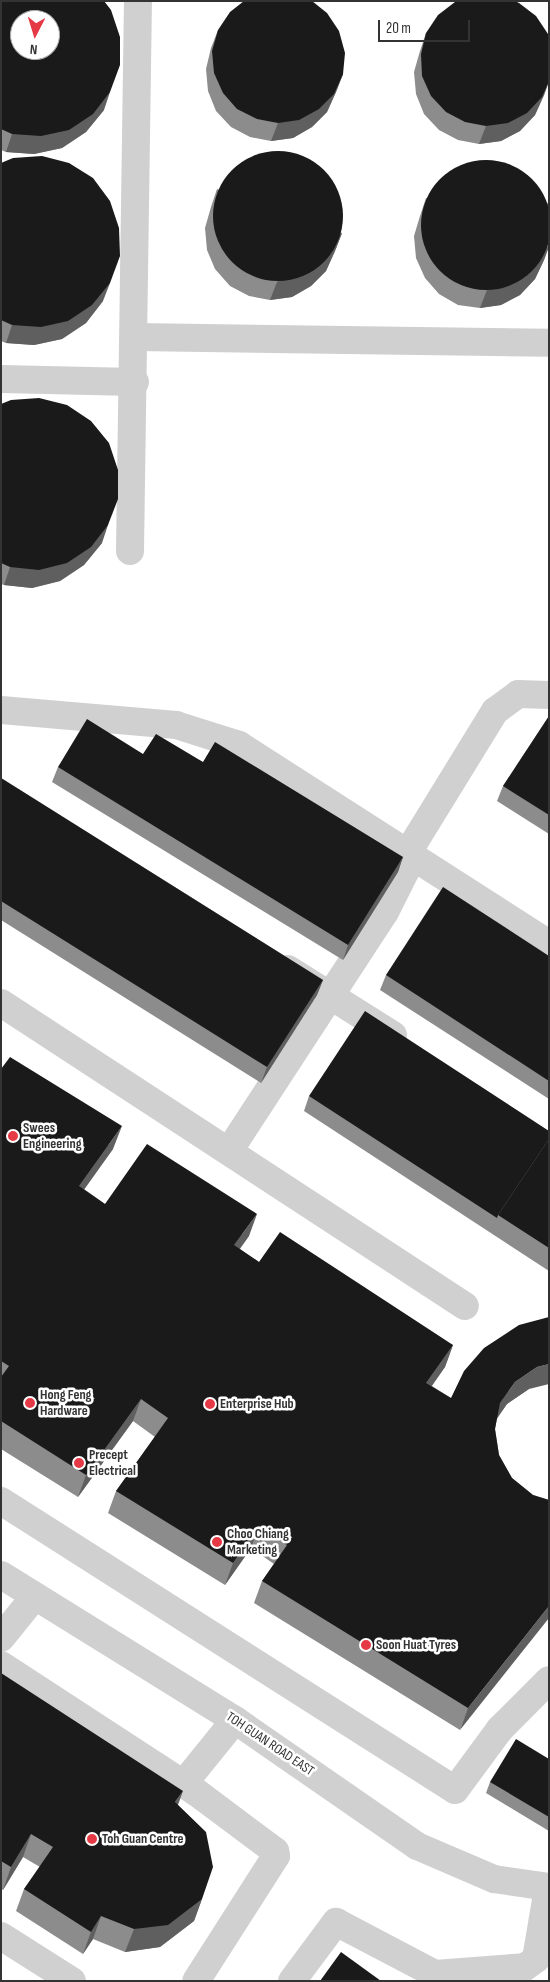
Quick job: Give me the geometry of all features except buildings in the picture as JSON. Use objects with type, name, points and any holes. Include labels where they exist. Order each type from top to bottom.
[{"type":"street","points":[[130,551],[135,382],[138,1]]},
{"type":"street","points":[[135,337],[549,343]]},
{"type":"street","points":[[1,379],[135,382]]},
{"type":"street","points":[[229,1151],[394,896],[406,870],[408,854],[495,711],[518,694],[549,695]]},
{"type":"street","points":[[1,710],[167,724],[239,745],[549,944]]},
{"type":"street","points":[[263,953],[414,1048]]},
{"type":"street","points":[[1,1003],[464,1306]]},
{"type":"street","points":[[1,1501],[455,1790],[500,1729],[549,1680]]},
{"type":"street","name":"TOH GUAN ROAD EAST","points":[[1,1575],[235,1720],[417,1846],[494,1879],[548,1888]]},
{"type":"street","points":[[1,1638],[35,1596]]},
{"type":"street","points":[[1,1665],[184,1783],[275,1851],[276,1856],[196,1981]]},
{"type":"street","points":[[184,1783],[235,1720]]},
{"type":"street","points":[[292,1981],[336,1922],[434,1974],[525,1967],[536,1959],[548,1888]]},
{"type":"street","points":[[1,1936],[72,1981]]},
{"type":"place","name":"Swees Engineering","points":[[13,1136]]},
{"type":"place","name":"Hong Feng Hardware","points":[[30,1403]]},
{"type":"place","name":"Enterprise Hub","points":[[210,1404]]},
{"type":"place","name":"Precept Electrical","points":[[79,1463]]},
{"type":"place","name":"Choo Chiang Marketing","points":[[217,1542]]},
{"type":"place","name":"Soon Huat Tyres","points":[[366,1645]]},
{"type":"place","name":"Toh Guan Centre","points":[[92,1839]]}]
